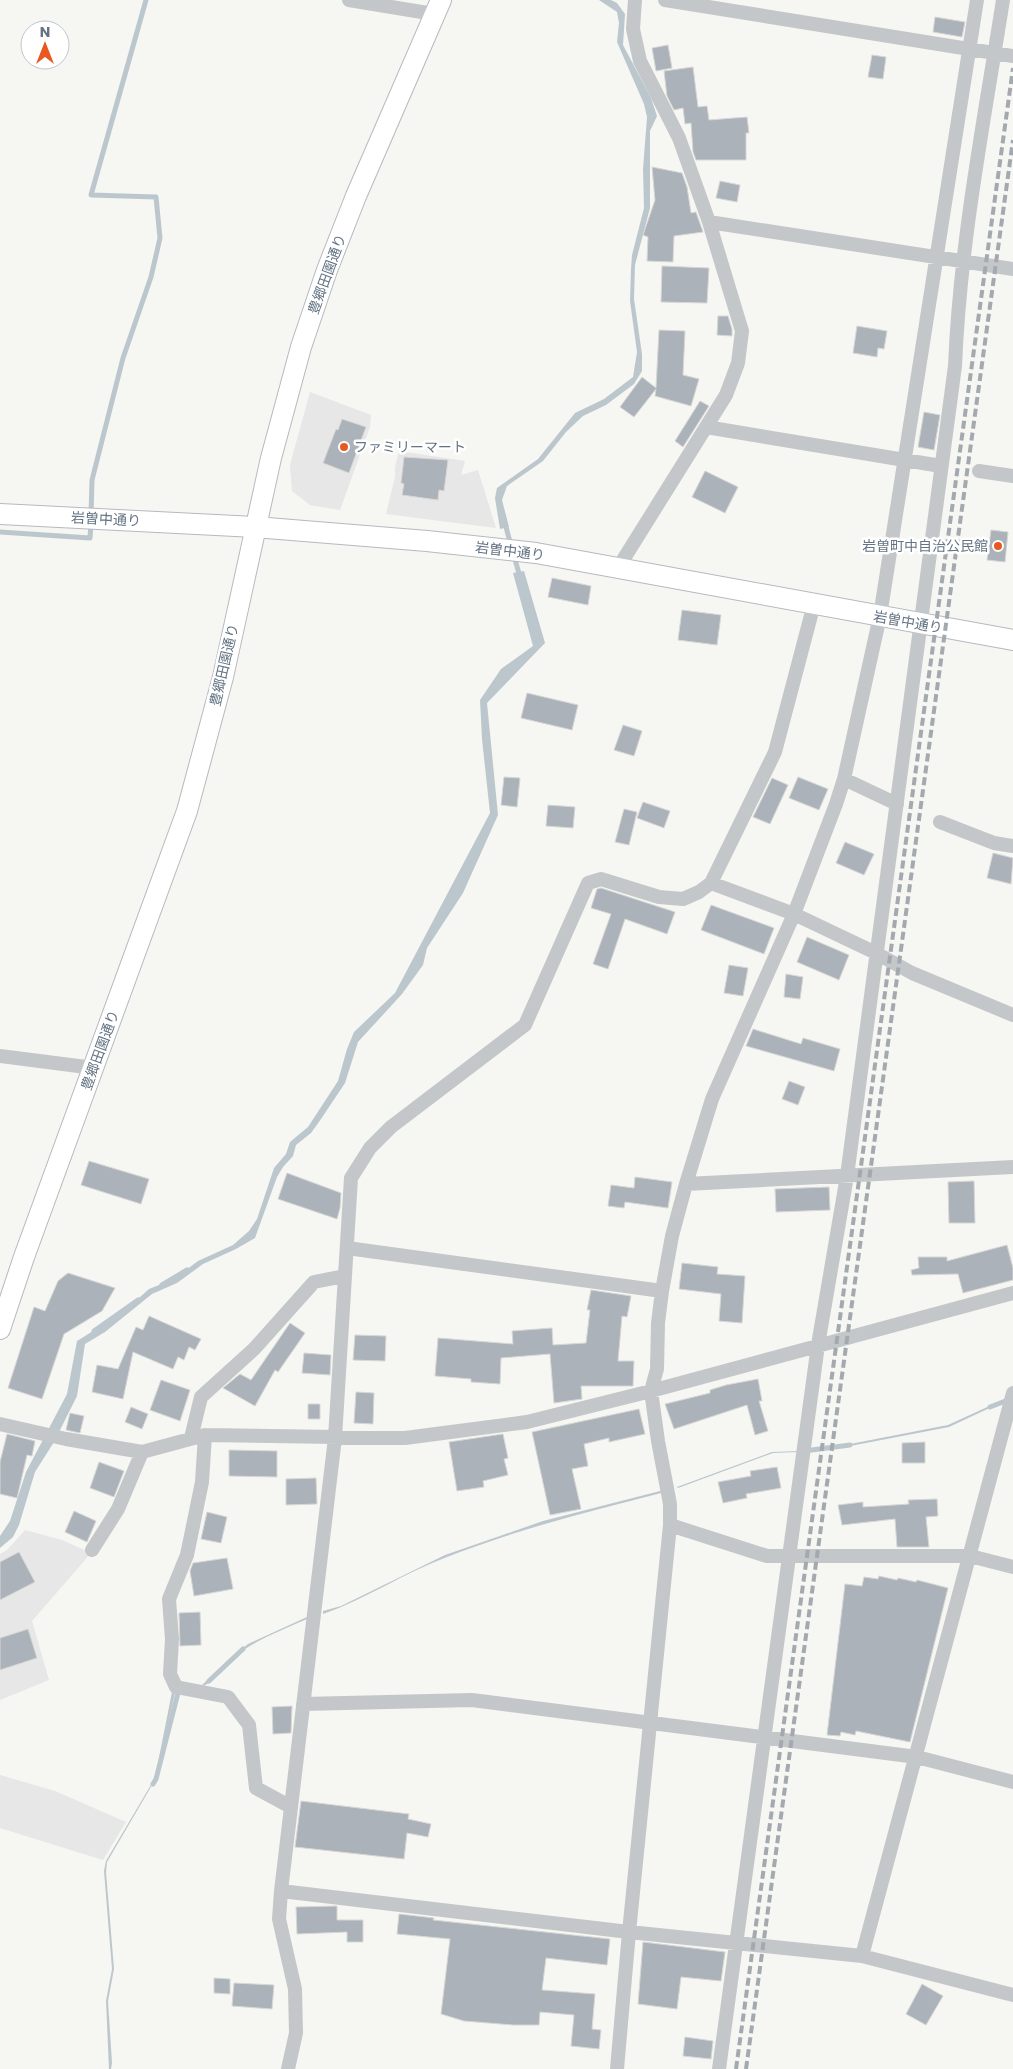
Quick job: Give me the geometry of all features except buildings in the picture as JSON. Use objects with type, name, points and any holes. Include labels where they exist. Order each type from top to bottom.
[{"type":"street","points":[[349,0],[438,7]]},
{"type":"street","points":[[618,568],[726,395],[738,363],[742,331],[709,222],[679,138],[640,62],[633,29],[635,0]]},
{"type":"street","points":[[665,0],[1013,56]]},
{"type":"street","points":[[617,2069],[670,1525],[670,1504],[651,1391],[657,1369],[658,1323],[662,1290],[672,1236],[712,1099],[794,914],[844,779],[880,616],[977,0]]},
{"type":"street","points":[[719,2069],[818,1345],[846,1176],[897,804],[955,366],[962,261],[1003,0]]},
{"type":"street","name":"豊郷田園通り","points":[[0,1329],[24,1257],[187,811],[223,677],[255,527],[285,402],[301,347],[327,270],[356,196],[438,7]]},
{"type":"street","points":[[709,222],[1013,269]]},
{"type":"street","points":[[706,428],[942,466]]},
{"type":"street","points":[[978,471],[1013,476]]},
{"type":"street","name":"岩曽中通り","points":[[0,514],[255,527],[536,553],[1013,640]]},
{"type":"street","points":[[288,2069],[296,2033],[295,1989],[279,1919],[334,1438],[351,1178],[370,1148],[391,1127],[525,1025],[588,884],[601,879],[659,897],[682,899],[712,884],[775,752],[814,604]]},
{"type":"street","points":[[844,779],[897,804]]},
{"type":"street","points":[[940,822],[994,844],[1013,846]]},
{"type":"street","points":[[712,884],[794,914],[876,953],[912,974],[1013,1015]]},
{"type":"street","points":[[0,1056],[94,1068]]},
{"type":"street","points":[[686,1184],[1013,1167]]},
{"type":"street","points":[[347,1248],[662,1290]]},
{"type":"street","points":[[291,1807],[256,1788],[249,1725],[228,1697],[176,1688],[170,1674],[172,1639],[169,1599],[187,1555],[202,1482],[198,1437],[201,1397],[254,1349],[314,1282],[345,1276]]},
{"type":"street","points":[[0,1424],[66,1439],[142,1452],[198,1437],[405,1438],[527,1422],[651,1391],[1013,1293]]},
{"type":"street","points":[[862,1956],[1013,1393]]},
{"type":"street","points":[[92,1550],[118,1509],[142,1452]]},
{"type":"street","points":[[670,1525],[767,1556],[970,1556],[1013,1567]]},
{"type":"street","points":[[303,1704],[472,1700],[650,1724],[917,1756],[1013,1782]]},
{"type":"street","points":[[281,1891],[629,1932],[862,1956],[1013,1995]]},
{"type":"shaded area","points":[[599,0],[611,0],[617,3],[625,14],[623,45],[651,98],[657,116],[650,131],[650,208],[635,265],[634,299],[642,354],[642,371],[634,384],[606,405],[583,416],[566,432],[543,461],[507,486],[502,500],[509,527],[500,529],[495,498],[497,488],[538,459],[575,413],[604,399],[633,377],[637,352],[630,301],[631,269],[632,255],[644,208],[643,169],[647,117],[644,104],[617,42],[619,23],[617,12]]},
{"type":"shaded area","points":[[310,392],[371,415],[370,427],[340,510],[310,505],[292,491],[290,465]]},
{"type":"shaded area","points":[[399,451],[465,461],[461,475],[478,470],[496,528],[386,514]]},
{"type":"shaded area","points":[[524,571],[545,643],[487,703],[498,815],[463,893],[427,948],[423,965],[402,994],[358,1042],[345,1083],[311,1133],[296,1145],[293,1156],[277,1177],[255,1238],[203,1264],[177,1283],[152,1294],[105,1332],[85,1344],[77,1396],[54,1442],[35,1472],[19,1525],[13,1537],[0,1548],[0,1536],[10,1521],[26,1472],[67,1394],[77,1341],[122,1313],[149,1289],[174,1279],[198,1261],[233,1245],[249,1231],[257,1219],[274,1168],[286,1154],[290,1142],[308,1127],[338,1081],[354,1032],[395,993],[490,813],[480,700],[501,669],[533,646],[513,573]]},
{"type":"shaded area","points":[[996,1403],[996,1405],[949,1427],[845,1447],[845,1445],[948,1425]]},
{"type":"shaded area","points":[[798,1451],[773,1453],[677,1487],[772,1452]]},
{"type":"shaded area","points":[[664,1490],[665,1492],[555,1521],[474,1547],[431,1563],[354,1601],[323,1614],[323,1611],[341,1606],[445,1555],[543,1521]]},
{"type":"shaded area","points":[[25,1530],[62,1540],[91,1553],[32,1621],[49,1680],[0,1700],[0,1554],[7,1550]]},
{"type":"shaded area","points":[[307,1617],[307,1619],[266,1637],[247,1648],[229,1661],[209,1683],[201,1686],[248,1644]]},
{"type":"shaded area","points":[[172,1692],[175,1693],[155,1780],[107,1862],[106,1872],[114,1969],[108,2001],[112,2063],[111,2069],[109,2069],[106,2001],[112,1969],[104,1871],[106,1861],[155,1778]]},
{"type":"shaded area","points":[[0,1775],[55,1791],[126,1822],[103,1860],[0,1828]]},
{"type":"waterway","points":[[91,515],[92,480],[123,358],[151,277],[160,238],[156,197],[91,195],[146,0]]},
{"type":"waterway","points":[[0,532],[90,538],[91,523]]},
{"type":"waterway","points":[[505,523],[511,546]]},
{"type":"waterway","points":[[514,556],[520,577]]},
{"type":"waterway","points":[[162,1285],[187,1270]]},
{"type":"waterway","points":[[94,1331],[138,1300]]},
{"type":"waterway","points":[[990,1407],[1008,1400]]},
{"type":"waterway","points":[[804,1451],[850,1445]]},
{"type":"waterway","points":[[209,1681],[243,1649]]},
{"type":"waterway","points":[[153,1784],[156,1779],[179,1689]]},
{"type":"railway","points":[[736,2069],[1013,68]]},
{"type":"railway","points":[[746,2069],[1013,140]]},
{"type":"place","name":"ファミリーマート","points":[[344,447]]},
{"type":"place","name":"岩曽町中自治公民館","points":[[998,546]]}]
